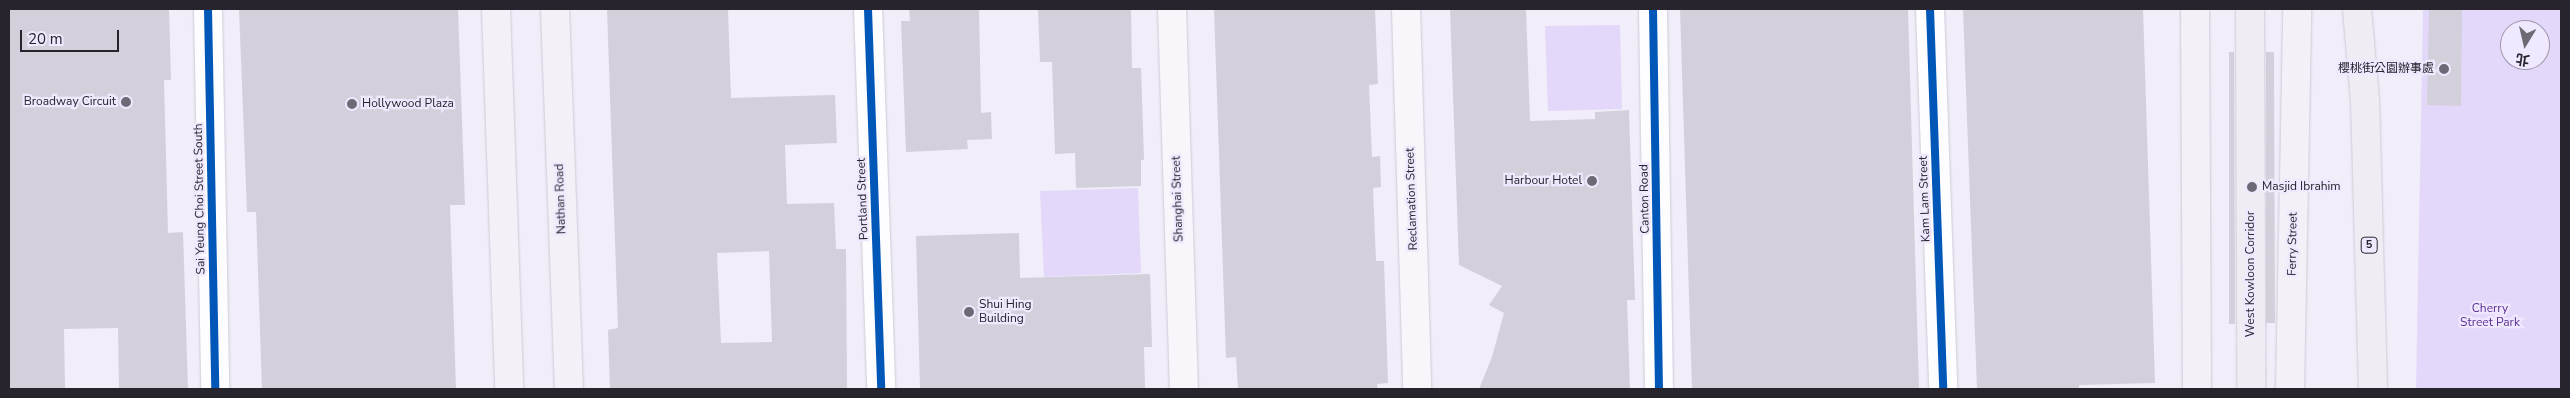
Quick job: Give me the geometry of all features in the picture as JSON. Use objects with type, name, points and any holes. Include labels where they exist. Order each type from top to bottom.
[{"type":"highway","name":"West Kowloon Corridor","points":[[2250,9],[2251,389]]},
{"type":"highway","name":"5","points":[[2357,9],[2365,101],[2373,389]]},
{"type":"main road","points":[[496,9],[509,389]]},
{"type":"main road","name":"Nathan Road","points":[[555,9],[569,389]]},
{"type":"main road","name":"Shanghai Street","points":[[1172,9],[1184,389]]},
{"type":"main road","name":"Reclamation Street","points":[[1406,9],[1417,389]]},
{"type":"main road","points":[[2195,9],[2196,389]]},
{"type":"main road","name":"Ferry Street","points":[[2290,389],[2298,9]]},
{"type":"street","name":"Sai Yeung Choi Street South","points":[[208,9],[215,389]]},
{"type":"street","name":"Portland Street","points":[[868,9],[882,389]]},
{"type":"street","name":"Canton Road","points":[[1653,9],[1659,389]]},
{"type":"street","name":"Kam Lam Street","points":[[1930,9],[1943,389]]},
{"type":"green space","name":"Cherry Street Park","points":[[2423,9],[2561,9],[2561,389],[2416,389]]},
{"type":"green space","points":[[1620,25],[1622,109],[1548,111],[1545,26]]},
{"type":"green space","points":[[1138,188],[1141,273],[1044,277],[1040,191]]},
{"type":"building","points":[[9,9],[169,9],[171,80],[164,80],[168,233],[183,232],[188,389],[119,389],[118,328],[64,329],[65,389],[9,389]]},
{"type":"building","points":[[239,9],[458,9],[465,205],[450,205],[456,389],[262,389],[256,212],[247,212]]},
{"type":"building","points":[[607,9],[728,9],[731,98],[835,95],[837,143],[785,145],[787,204],[834,203],[836,249],[846,249],[847,389],[610,389],[608,330],[618,328]],"holes":[[[769,251],[772,342],[721,343],[717,253]]]},
{"type":"building","points":[[909,9],[979,9],[981,113],[991,112],[992,139],[967,140],[968,149],[906,152],[901,21],[910,21]]},
{"type":"building","points":[[1038,9],[1131,9],[1132,68],[1141,68],[1144,160],[1141,160],[1141,186],[1076,188],[1075,153],[1055,154],[1052,62],[1040,62]]},
{"type":"building","points":[[1214,9],[1375,9],[1378,84],[1369,85],[1372,157],[1380,156],[1381,187],[1373,188],[1376,261],[1384,261],[1388,383],[1377,384],[1378,389],[1238,389],[1236,357],[1226,358]]},
{"type":"building","points":[[1450,9],[1526,9],[1530,121],[1595,119],[1595,112],[1629,110],[1635,300],[1627,300],[1630,389],[1479,389],[1492,357],[1504,313],[1489,305],[1502,286],[1459,265]]},
{"type":"building","points":[[1680,9],[1908,9],[1919,389],[1692,389]]},
{"type":"building","points":[[1963,9],[2143,9],[2155,383],[2079,385],[2079,389],[1977,389]]},
{"type":"building","name":"櫻桃街公園辦事處","points":[[2429,9],[2462,9],[2461,106],[2427,105]]},
{"type":"building","points":[[2229,52],[2234,52],[2235,324],[2229,324]]},
{"type":"building","points":[[2266,52],[2274,52],[2275,323],[2266,323]]},
{"type":"building","points":[[1019,233],[1020,278],[1150,274],[1152,347],[1144,347],[1145,389],[920,389],[916,236]]},
{"type":"cycle path","points":[[208,9],[215,389]]},
{"type":"cycle path","points":[[868,9],[881,389]]},
{"type":"cycle path","points":[[1653,9],[1659,389]]},
{"type":"cycle path","points":[[1930,9],[1943,389]]},
{"type":"place","name":"櫻桃街公園辦事處","points":[[2444,69]]},
{"type":"place","name":"Broadway Circuit","points":[[126,102]]},
{"type":"place","name":"Hollywood Plaza","points":[[352,104]]},
{"type":"place","name":"Harbour Hotel","points":[[1592,181]]},
{"type":"place","name":"Masjid Ibrahim","points":[[2252,187]]},
{"type":"place","name":"Shui Hing Building","points":[[969,312]]}]
